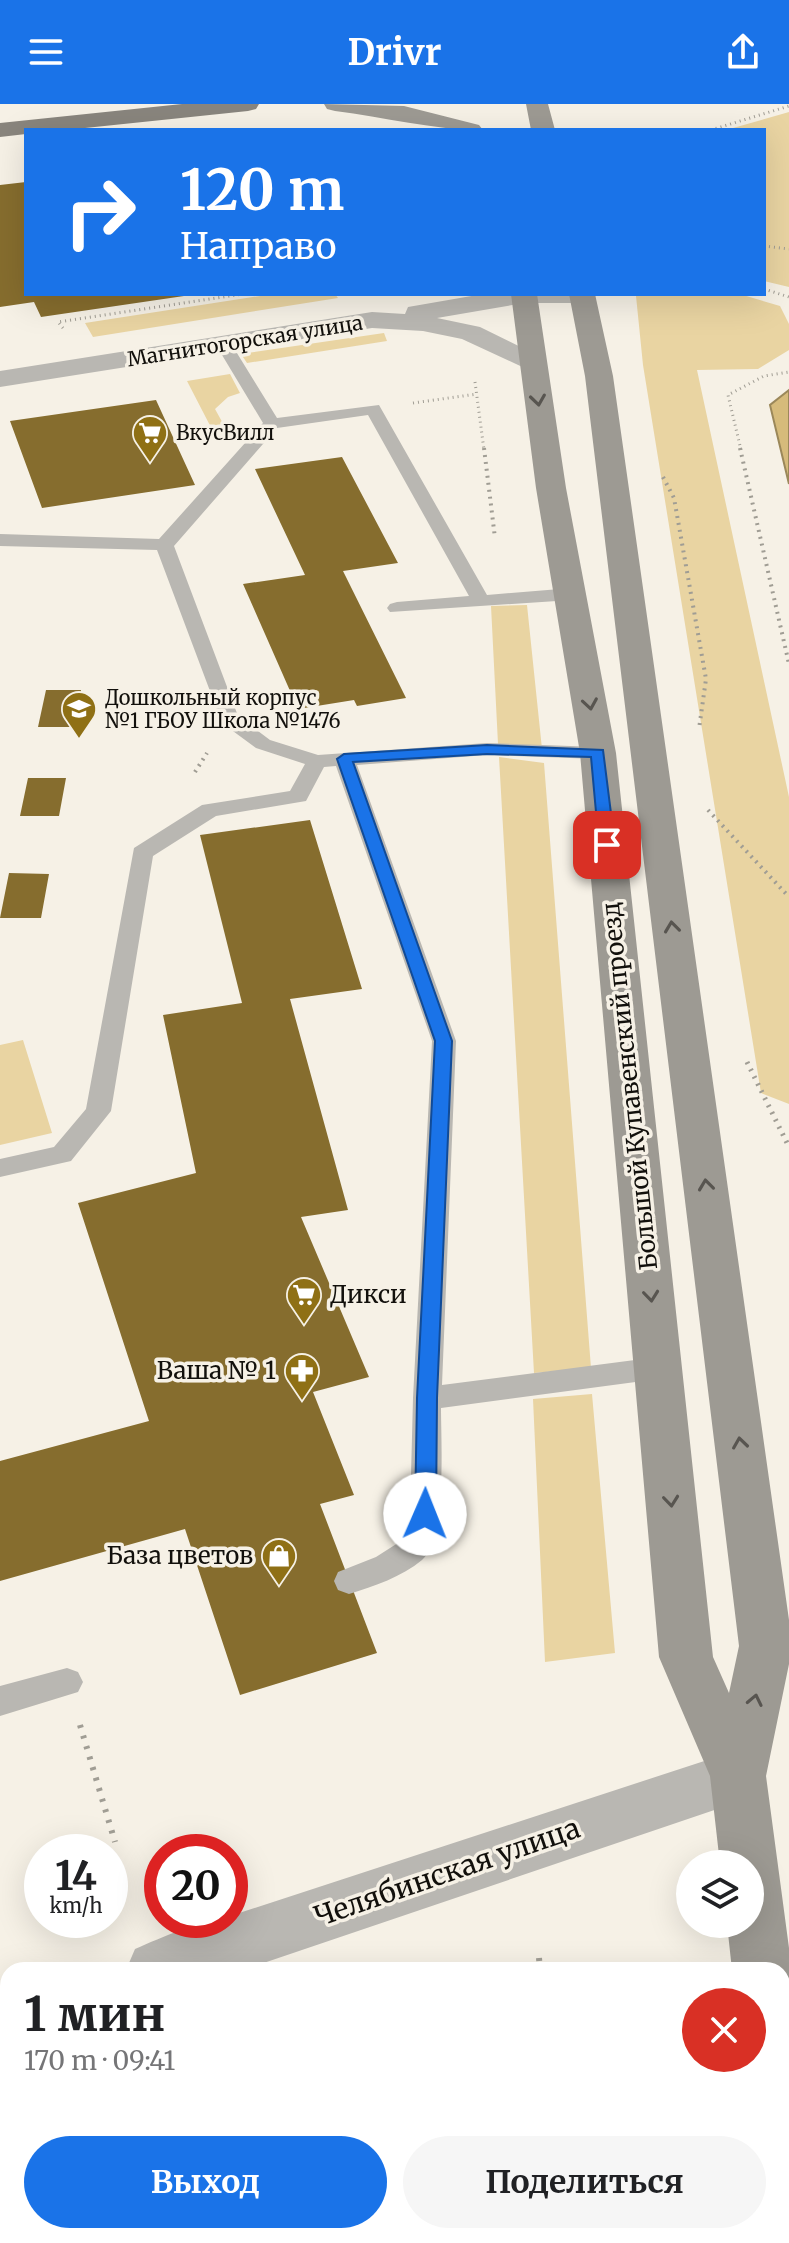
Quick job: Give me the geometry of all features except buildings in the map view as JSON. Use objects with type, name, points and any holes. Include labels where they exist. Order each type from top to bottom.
[{"type":"main road","points":[[0,130],[248,104]]},
{"type":"main road","points":[[335,104],[404,113],[463,128]]},
{"type":"main road","points":[[537,104],[543,128]]},
{"type":"main road","name":"Большой Купавенский проезд","points":[[524,296],[531,363],[598,753],[686,1657],[738,1776],[747,1850]]},
{"type":"main road","name":"Большой Купавенский проезд","points":[[582,296],[599,376],[766,1646],[738,1776]]},
{"type":"main road","points":[[758,1938],[761,1962]]},
{"type":"street","points":[[372,320],[512,296]]},
{"type":"street","name":"Магнитогорская улица","points":[[0,379],[372,320],[423,323],[470,333],[531,363]]},
{"type":"street","name":"Челябинская улица","points":[[180,1962],[738,1776]]},
{"type":"lane","points":[[224,345],[272,424]]},
{"type":"lane","points":[[0,540],[164,545],[272,424],[373,409],[481,601]]},
{"type":"lane","points":[[164,545],[229,719],[263,744],[317,761],[487,749],[598,753]]},
{"type":"lane","points":[[397,608],[572,594]]},
{"type":"lane","points":[[344,759],[444,1041],[427,1398],[425,1514],[414,1549],[387,1566],[349,1581]]},
{"type":"lane","points":[[0,1168],[62,1154],[98,1111],[142,853],[210,810],[298,796],[317,761]]},
{"type":"lane","points":[[427,1398],[658,1368]]},
{"type":"lane","points":[[0,1701],[67,1682]]},
{"type":"path","points":[[718,128],[789,106]]},
{"type":"path","points":[[766,246],[789,249]]},
{"type":"path","points":[[766,290],[789,297]]},
{"type":"path","points":[[789,372],[764,376],[728,395],[789,664]]},
{"type":"path","points":[[373,409],[477,394]]},
{"type":"path","points":[[702,803],[789,897]]},
{"type":"path","points":[[67,1682],[113,1834]]},
{"type":"path","points":[[539,1958],[539,1962]]},
{"type":"shaded area","points":[[789,112],[789,287],[766,281],[766,128],[733,128]]},
{"type":"shaded area","points":[[260,296],[338,298],[93,337],[85,323]]},
{"type":"shaded area","points":[[636,296],[746,296],[780,306],[789,324],[789,350],[758,369],[697,370],[789,797],[789,1104],[761,1093],[643,365]]},
{"type":"shaded area","points":[[384,333],[387,341],[247,363],[241,354]]},
{"type":"shaded area","points":[[230,374],[240,393],[228,397],[215,409],[231,438],[218,441],[187,381]]},
{"type":"shaded area","points":[[789,390],[789,484],[770,405]]},
{"type":"shaded area","points":[[527,605],[542,749],[498,744],[491,606]]},
{"type":"shaded area","points":[[499,757],[544,763],[591,1368],[534,1373]]},
{"type":"shaded area","points":[[23,1040],[52,1133],[0,1145],[0,1045]]},
{"type":"shaded area","points":[[592,1394],[615,1653],[545,1662],[533,1399]]},
{"type":"place","name":"ВкусВилл","points":[[150,464]]},
{"type":"place","name":"Дошкольный корпус №1 ГБОУ Школа №1476","points":[[79,740]]},
{"type":"place","name":"Дикси","points":[[304,1326]]},
{"type":"place","name":"Ваша № 1","points":[[302,1402]]},
{"type":"place","name":"База цветов","points":[[279,1587]]},
{"type":"route","points":[[425,1514],[427,1398],[444,1041],[344,759],[487,749],[598,753],[607,845]]}]
